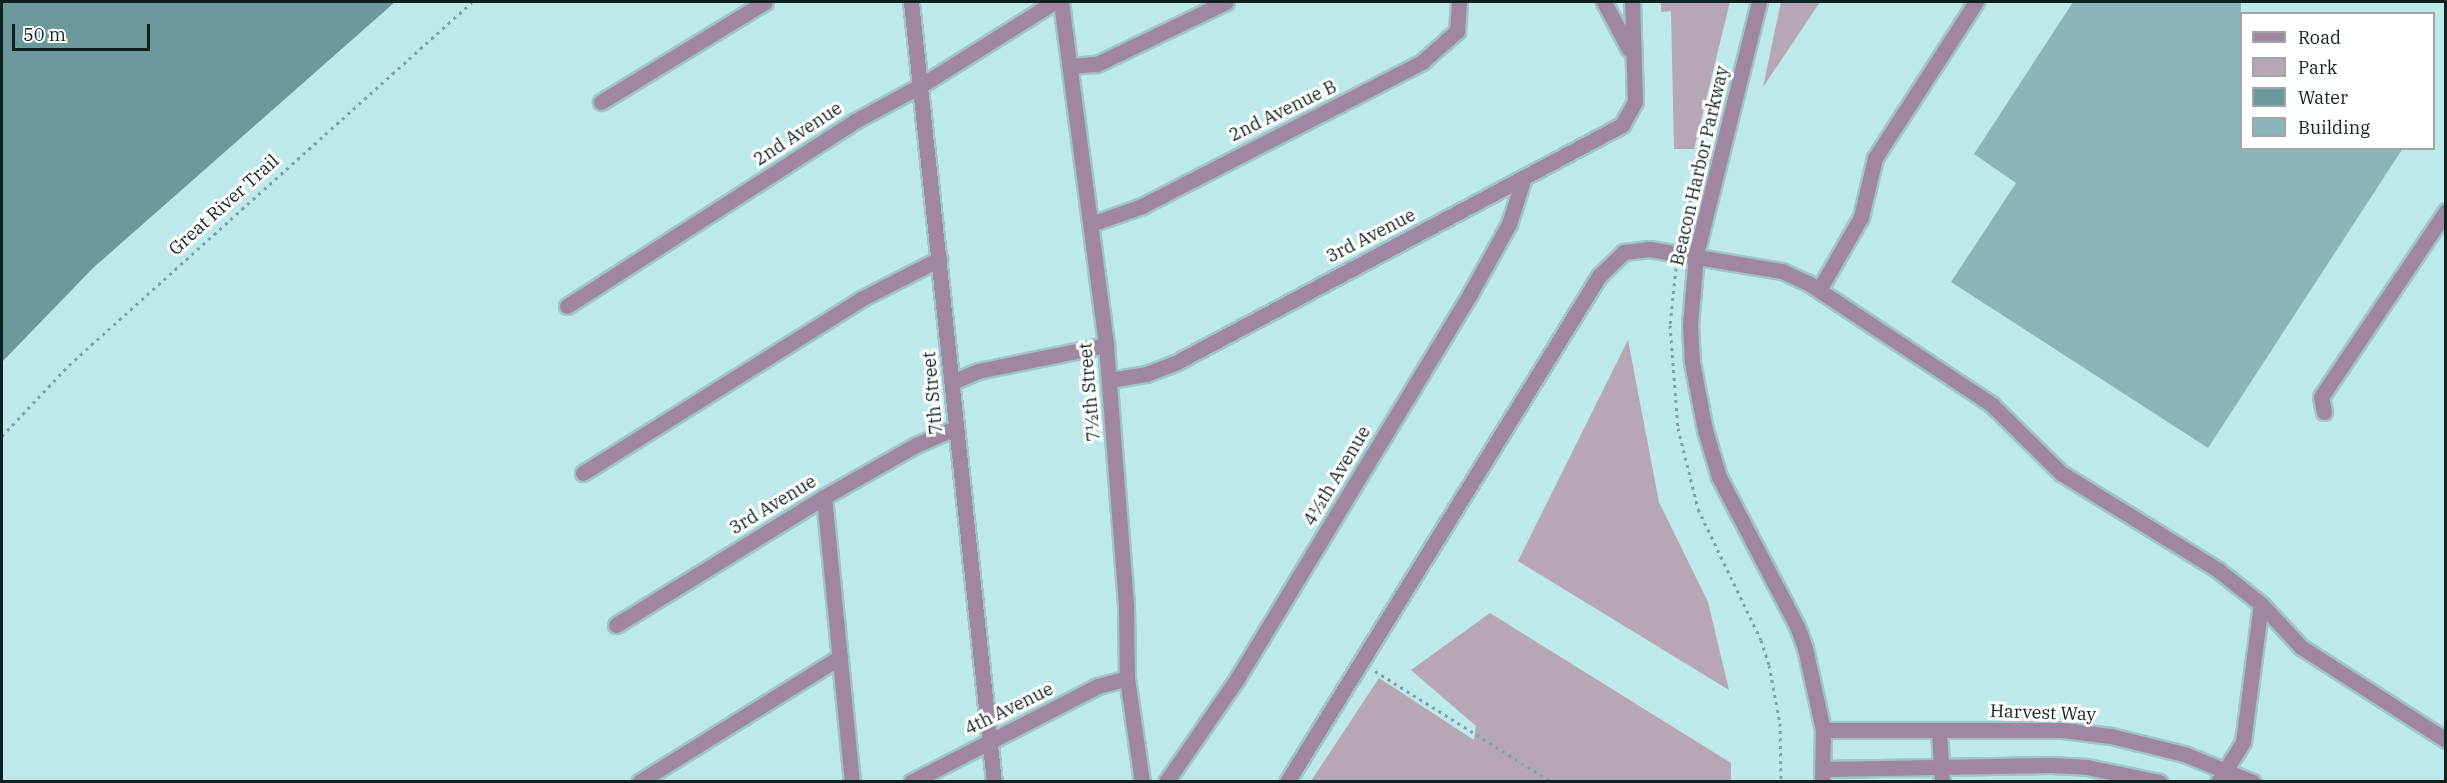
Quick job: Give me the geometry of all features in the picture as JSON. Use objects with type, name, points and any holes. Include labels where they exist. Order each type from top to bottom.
[{"type":"street","points":[[601,102],[765,2]]},
{"type":"street","name":"7th Street","points":[[911,2],[993,782]]},
{"type":"street","name":"2nd Avenue","points":[[567,306],[855,121],[920,86],[1054,2]]},
{"type":"street","name":"7½th Street","points":[[1061,2],[1072,66],[1106,345],[1126,605],[1126,678],[1142,782]]},
{"type":"street","points":[[1072,66],[1097,64],[1226,2]]},
{"type":"street","name":"2nd Avenue B","points":[[1091,224],[1142,206],[1422,62],[1457,31],[1459,2]]},
{"type":"street","points":[[1604,2],[1633,57]]},
{"type":"street","points":[[1632,2],[1633,57]]},
{"type":"street","name":"Beacon Harbor Parkway","points":[[1759,2],[1696,255],[1690,325],[1705,430],[1733,508],[1797,626],[1823,730],[1823,775]]},
{"type":"street","points":[[1819,290],[1861,217],[1875,158],[1976,2]]},
{"type":"street","name":"3rd Avenue","points":[[1109,380],[1146,374],[1177,362],[1523,180],[1622,124],[1635,102],[1633,57]]},
{"type":"street","name":"4½th Avenue","points":[[1166,782],[1237,679],[1470,294],[1509,224],[1523,180]]},
{"type":"street","points":[[2324,412],[2321,397],[2445,212]]},
{"type":"street","points":[[1287,782],[1599,276],[1616,258],[1634,250],[1696,255],[1782,271],[1819,290],[1992,405],[2061,473],[2218,570],[2261,604],[2301,647],[2445,740]]},
{"type":"street","points":[[584,473],[861,299],[939,260]]},
{"type":"street","points":[[952,382],[978,371],[1106,345]]},
{"type":"street","name":"3rd Avenue","points":[[616,625],[824,497],[916,445],[955,429]]},
{"type":"street","points":[[824,497],[852,782]]},
{"type":"street","points":[[2222,776],[2244,742],[2261,604]]},
{"type":"street","points":[[639,782],[840,657]]},
{"type":"street","name":"4th Avenue","points":[[911,782],[1098,686],[1126,678]]},
{"type":"street","name":"Harvest Way","points":[[1823,730],[2063,730],[2111,735],[2152,744],[2222,776],[2253,782]]},
{"type":"street","points":[[1939,730],[1942,782]]},
{"type":"street","points":[[1823,775],[1941,765],[2087,767],[2159,782]]},
{"type":"path","name":"Great River Trail","points":[[2,436],[69,365],[472,2]]},
{"type":"path","points":[[1361,662],[1552,782]]},
{"type":"green space","points":[[1661,2],[1730,2],[1694,149],[1674,149],[1671,11],[1661,12]]},
{"type":"green space","points":[[1781,2],[1820,2],[1763,87]]},
{"type":"green space","points":[[1628,340],[1659,502],[1708,602],[1729,690],[1518,561]]},
{"type":"green space","points":[[1490,613],[1731,763],[1731,781],[1311,781],[1379,678],[1474,740],[1476,726],[1411,670]]},
{"type":"water","points":[[2,2],[395,2],[93,268],[2,362]]},
{"type":"building","points":[[2073,2],[2241,2],[2240,150],[2402,150],[2208,448],[1951,282],[2016,183],[1974,154]]}]
